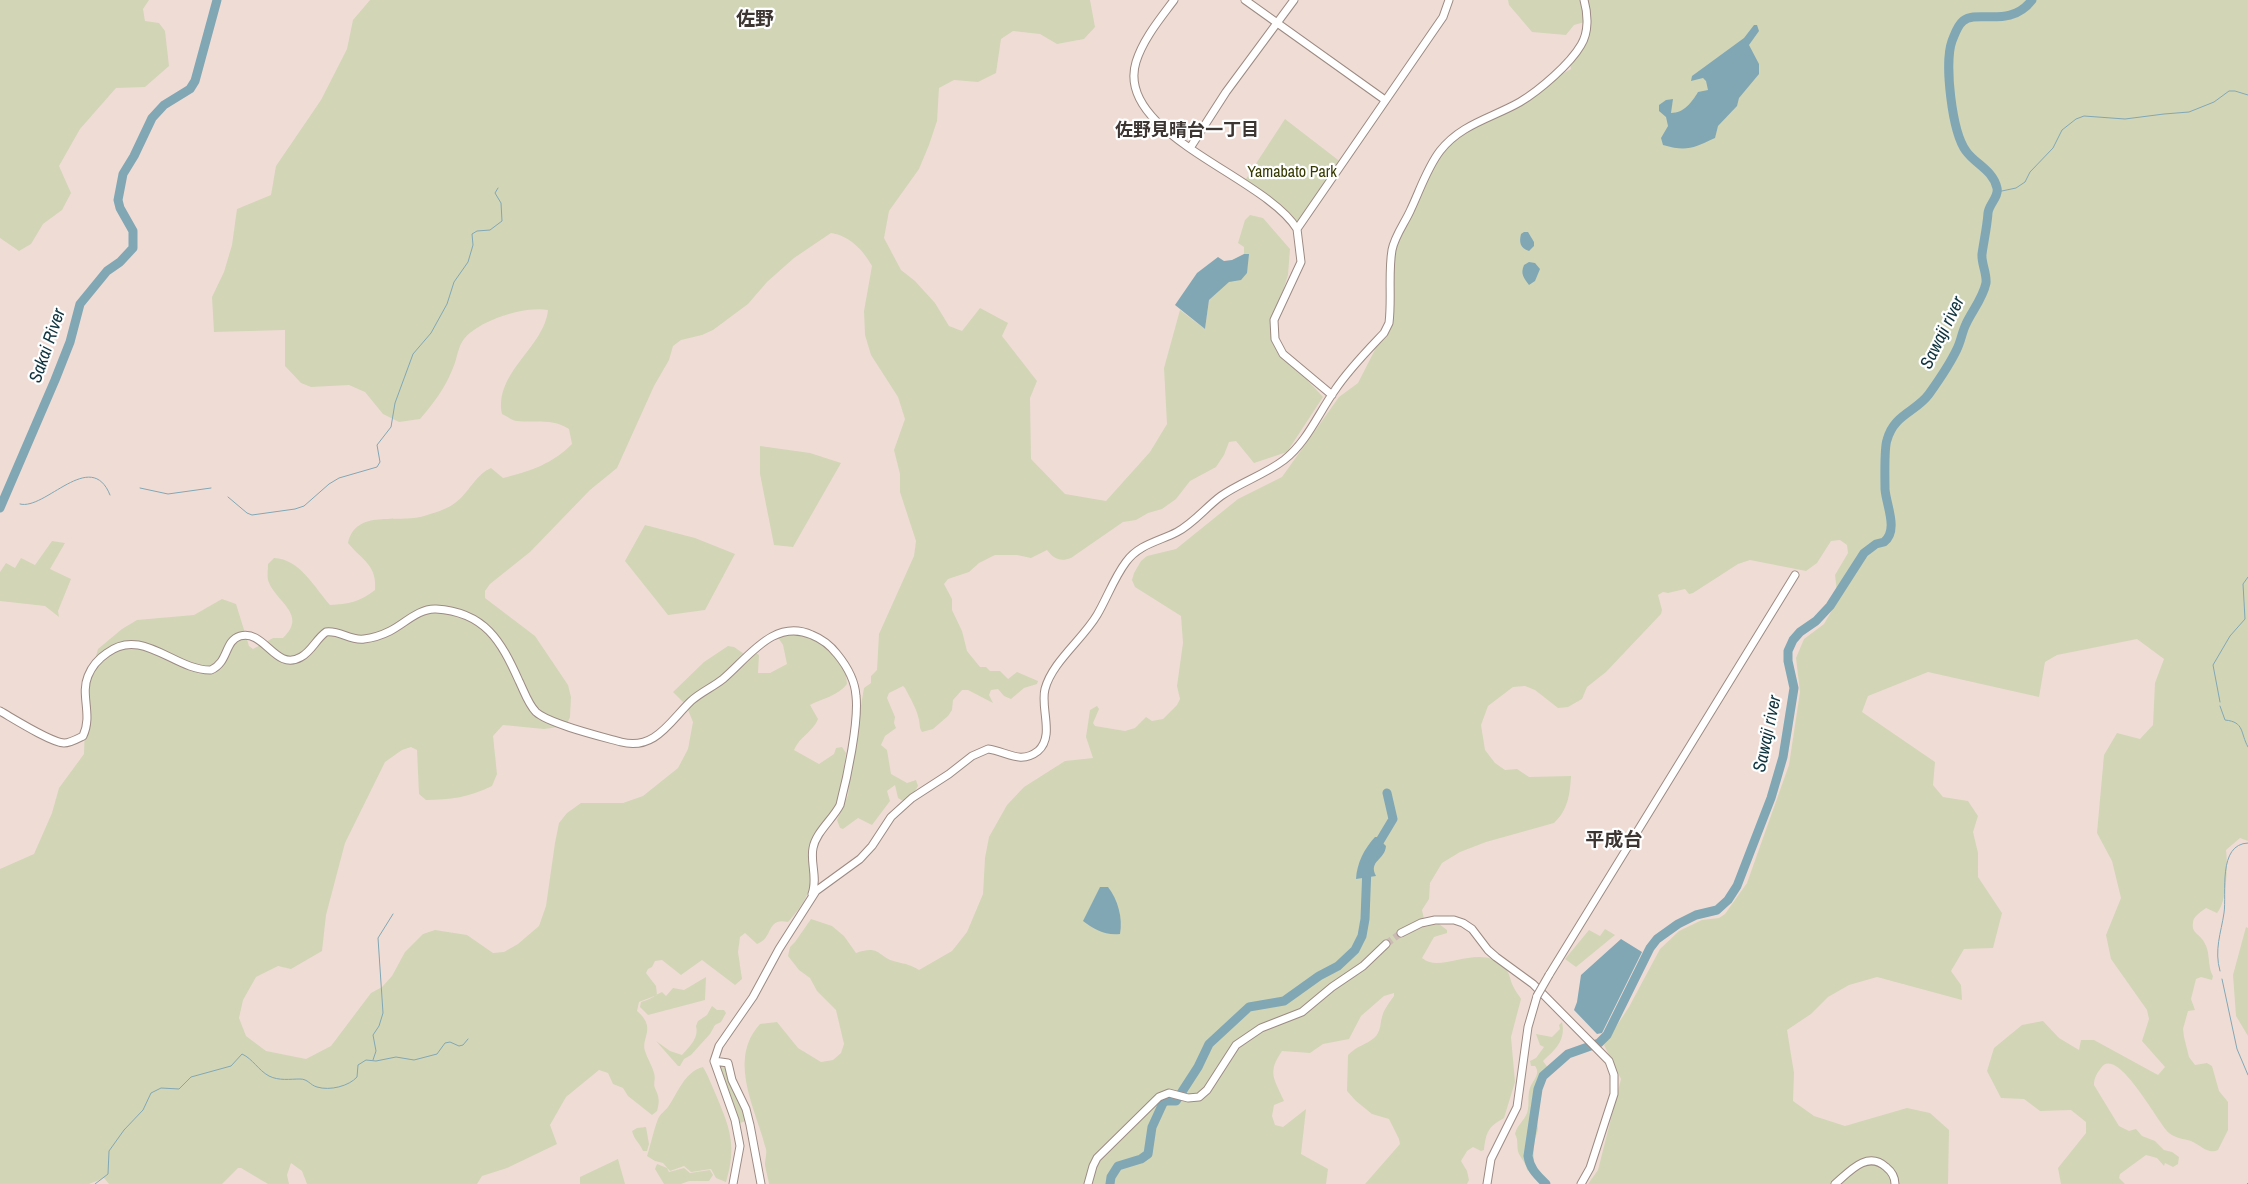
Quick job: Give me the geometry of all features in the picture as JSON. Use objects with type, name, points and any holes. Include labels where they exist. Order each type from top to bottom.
[{"type":"street","points":[[1174,0],[1140,50],[1134,68],[1136,91],[1148,114],[1165,130],[1266,199],[1291,219],[1297,229],[1301,262],[1274,320],[1275,339],[1283,354],[1332,395]]},
{"type":"street","points":[[1244,0],[1385,100]]},
{"type":"street","points":[[1190,148],[1226,92],[1279,23],[1294,0]]},
{"type":"street","points":[[1297,229],[1443,17],[1449,0]]},
{"type":"street","points":[[733,1184],[740,1146],[735,1120],[714,1060],[719,1046],[753,997],[779,948],[816,891],[867,853],[898,810],[972,756],[988,749],[1015,758],[1030,755],[1037,751],[1046,738],[1043,702],[1045,688],[1051,676],[1097,616],[1126,562],[1141,548],[1178,531],[1222,495],[1267,471],[1283,460],[1306,436],[1332,395],[1384,333],[1389,323],[1392,249],[1398,232],[1410,212],[1431,164],[1440,150],[1464,128],[1477,120],[1521,101],[1546,83],[1566,63],[1582,44],[1584,37],[1588,16],[1584,0]]},
{"type":"street","points":[[1486,1184],[1491,1159],[1517,1107],[1528,1027],[1537,996],[1795,575]]},
{"type":"street","points":[[0,711],[52,739],[64,743],[70,742],[82,736],[88,725],[86,682],[93,666],[110,650],[121,646],[140,645],[194,668],[211,670],[223,661],[233,641],[243,636],[258,639],[280,658],[295,660],[308,652],[326,632],[339,632],[362,640],[381,635],[421,612],[436,609],[472,617],[488,629],[508,656],[532,706],[543,717],[620,742],[639,744],[656,737],[692,700],[723,678],[769,637],[785,631],[803,631],[827,643],[846,666],[856,694],[857,710],[840,805],[835,816],[821,833],[813,848],[815,886],[808,903]]},
{"type":"street","points":[[1401,933],[1421,923],[1435,920],[1454,920],[1463,923],[1472,929],[1488,950],[1524,976],[1604,1055],[1612,1069],[1614,1094],[1590,1168],[1581,1184]]},
{"type":"street","points":[[1088,1184],[1097,1158],[1159,1098],[1169,1093],[1188,1098],[1199,1097],[1212,1083],[1236,1044],[1261,1028],[1302,1012],[1332,987],[1363,966],[1386,944]]},
{"type":"street","points":[[714,1060],[728,1063],[732,1080],[746,1110],[761,1184]]},
{"type":"street","points":[[1835,1184],[1855,1166],[1873,1160],[1889,1169],[1895,1184]]},
{"type":"green space","points":[[0,0],[149,0],[143,9],[145,21],[159,23],[165,31],[169,66],[145,87],[116,88],[80,129],[59,166],[71,193],[62,210],[43,224],[31,244],[19,251],[0,238]]},
{"type":"green space","points":[[370,0],[1090,0],[1095,27],[1084,39],[1057,44],[1040,34],[1013,31],[1001,39],[996,73],[978,82],[954,80],[939,88],[937,121],[929,145],[919,169],[889,211],[884,238],[901,270],[915,281],[935,303],[949,326],[962,331],[980,308],[1008,323],[1002,336],[1037,381],[1030,398],[1031,459],[1065,494],[1106,501],[1150,452],[1167,424],[1164,368],[1180,310],[1205,329],[1209,300],[1229,281],[1249,254],[1244,254],[1244,247],[1238,243],[1245,220],[1250,215],[1263,218],[1290,249],[1288,275],[1280,300],[1274,330],[1283,354],[1323,397],[1287,452],[1254,463],[1236,441],[1229,442],[1224,455],[1216,467],[1190,481],[1176,499],[1162,509],[1148,513],[1136,520],[1123,522],[1071,558],[1058,559],[1047,550],[1031,558],[1017,555],[995,555],[979,563],[969,572],[948,579],[944,584],[952,599],[952,610],[962,631],[967,651],[980,667],[986,667],[990,671],[1000,671],[1008,679],[1017,672],[1038,681],[1037,684],[1024,688],[1011,699],[1004,696],[998,689],[991,690],[989,695],[993,703],[968,690],[962,690],[953,700],[952,710],[948,716],[933,729],[922,732],[917,712],[905,688],[903,686],[889,693],[887,698],[895,717],[894,723],[896,728],[885,736],[881,745],[887,750],[891,774],[907,783],[916,780],[918,786],[903,801],[898,798],[895,785],[887,791],[890,801],[872,825],[858,818],[843,829],[840,828],[837,820],[848,795],[851,764],[864,688],[871,683],[871,676],[877,670],[879,634],[914,556],[916,541],[900,492],[900,474],[894,450],[905,419],[898,397],[871,355],[865,335],[864,311],[872,266],[855,245],[844,237],[831,233],[794,258],[767,282],[748,304],[713,330],[681,340],[673,346],[669,360],[654,386],[617,468],[590,490],[530,552],[490,584],[485,591],[485,598],[535,636],[568,685],[571,697],[570,717],[566,726],[544,729],[503,725],[493,736],[497,774],[492,786],[460,797],[426,800],[419,794],[417,750],[411,747],[402,750],[385,762],[345,843],[326,915],[322,951],[291,969],[278,966],[256,977],[243,1000],[239,1018],[246,1036],[266,1051],[306,1059],[331,1046],[371,993],[382,987],[392,976],[405,952],[423,934],[435,930],[467,935],[493,953],[504,952],[518,944],[539,926],[546,906],[559,823],[567,813],[581,803],[623,803],[643,796],[678,768],[688,749],[693,722],[686,705],[673,692],[704,662],[728,646],[734,647],[750,658],[756,653],[759,655],[758,673],[770,673],[787,664],[783,645],[777,636],[803,634],[818,641],[831,651],[845,668],[847,684],[835,694],[810,705],[818,719],[794,750],[819,764],[834,754],[836,748],[842,747],[846,753],[838,800],[831,813],[814,834],[810,844],[808,853],[811,874],[810,884],[807,896],[800,907],[788,922],[776,922],[766,937],[757,944],[745,933],[740,937],[738,952],[742,979],[735,985],[702,960],[681,975],[662,960],[655,961],[652,967],[648,969],[646,973],[656,986],[657,995],[639,1002],[637,1011],[643,1017],[647,1027],[644,1046],[655,1075],[654,1086],[659,1099],[657,1111],[652,1115],[628,1096],[623,1088],[613,1084],[608,1073],[599,1070],[566,1097],[550,1125],[557,1144],[507,1168],[482,1176],[477,1184],[307,1184],[302,1171],[291,1163],[287,1175],[289,1184],[268,1184],[238,1168],[222,1184],[109,1184],[104,1178],[89,1184],[0,1184],[0,869],[34,854],[52,813],[59,788],[84,754],[86,690],[98,649],[122,629],[137,620],[194,615],[222,599],[236,604],[249,646],[253,649],[273,638],[283,638],[290,629],[292,622],[288,608],[271,588],[268,580],[268,564],[274,558],[291,563],[299,569],[330,605],[359,600],[375,590],[375,582],[374,575],[368,564],[348,543],[352,532],[359,525],[379,519],[413,518],[440,511],[460,499],[485,471],[491,468],[503,478],[523,473],[549,462],[572,444],[569,429],[556,423],[515,421],[502,414],[502,399],[505,385],[545,324],[548,310],[538,309],[515,312],[491,320],[471,332],[462,342],[450,375],[430,407],[420,419],[399,422],[383,414],[365,392],[349,385],[311,387],[301,383],[285,366],[285,330],[214,332],[212,297],[224,272],[232,245],[237,209],[271,195],[276,166],[321,100],[347,49],[353,20]]},
{"type":"green space","points":[[1508,0],[2248,0],[2248,841],[2240,838],[2226,850],[2227,873],[2225,892],[2217,913],[2206,908],[2194,918],[2193,929],[2206,946],[2213,976],[2212,980],[2201,977],[2196,979],[2191,999],[2195,1010],[2188,1011],[2183,1029],[2189,1057],[2195,1065],[2207,1063],[2212,1066],[2219,1091],[2228,1102],[2228,1130],[2218,1150],[2207,1150],[2191,1141],[2169,1133],[2127,1076],[2117,1067],[2108,1064],[2098,1072],[2094,1085],[2119,1126],[2129,1131],[2136,1129],[2142,1136],[2155,1141],[2164,1150],[2172,1152],[2179,1157],[2178,1164],[2173,1167],[2165,1163],[2164,1166],[2157,1158],[2146,1155],[2120,1174],[2119,1178],[2125,1184],[2061,1184],[2058,1168],[2086,1133],[2086,1122],[2071,1110],[2040,1111],[2024,1099],[2001,1098],[1987,1071],[1994,1048],[2022,1025],[2043,1021],[2059,1038],[2079,1050],[2081,1040],[2094,1040],[2158,1075],[2165,1067],[2142,1041],[2149,1019],[2147,1010],[2111,959],[2106,935],[2121,898],[2112,861],[2097,833],[2104,755],[2117,733],[2140,739],[2153,725],[2155,683],[2164,659],[2137,639],[2057,655],[2045,662],[2039,697],[1928,672],[1868,696],[1862,712],[1935,762],[1933,785],[1943,797],[1968,801],[1978,816],[1973,832],[1978,853],[1978,877],[2002,913],[1993,948],[1964,949],[1951,971],[1961,985],[1962,1000],[1877,977],[1849,985],[1828,997],[1811,1014],[1787,1030],[1794,1073],[1793,1101],[1814,1116],[1845,1126],[1907,1108],[1930,1113],[1949,1130],[1948,1184],[1588,1184],[1598,1170],[1621,1079],[1604,1045],[1629,1007],[1660,949],[1679,931],[1702,920],[1719,918],[1725,914],[1747,883],[1789,765],[1800,692],[1796,658],[1804,639],[1824,624],[1838,600],[1835,575],[1848,553],[1847,545],[1840,540],[1831,541],[1817,563],[1806,571],[1750,560],[1738,564],[1693,593],[1689,594],[1685,589],[1668,593],[1663,592],[1658,595],[1662,610],[1661,614],[1606,672],[1587,687],[1582,699],[1568,707],[1558,708],[1535,690],[1525,686],[1513,687],[1488,706],[1481,725],[1485,750],[1495,763],[1505,770],[1517,769],[1529,777],[1571,776],[1565,807],[1554,823],[1486,842],[1460,852],[1442,863],[1430,883],[1429,899],[1422,910],[1424,919],[1417,921],[1419,928],[1439,924],[1447,930],[1447,933],[1434,937],[1422,958],[1430,962],[1440,963],[1474,957],[1485,957],[1496,961],[1506,969],[1521,999],[1511,1037],[1515,1082],[1504,1118],[1491,1127],[1484,1150],[1481,1151],[1473,1147],[1467,1151],[1461,1161],[1467,1171],[1469,1180],[1467,1184],[1365,1184],[1400,1144],[1389,1119],[1372,1114],[1347,1091],[1348,1055],[1376,1036],[1384,1011],[1394,993],[1384,996],[1361,1016],[1349,1039],[1323,1044],[1310,1053],[1282,1051],[1273,1070],[1275,1081],[1284,1101],[1274,1105],[1272,1116],[1275,1125],[1283,1127],[1306,1109],[1301,1154],[1328,1169],[1326,1184],[769,1184],[765,1165],[766,1149],[747,1085],[746,1053],[750,1038],[760,1024],[777,1022],[798,1048],[821,1062],[833,1060],[841,1053],[844,1044],[836,1010],[817,991],[810,978],[799,970],[788,956],[790,947],[811,919],[832,926],[844,936],[856,953],[875,951],[891,960],[919,970],[952,951],[967,932],[983,894],[985,858],[989,837],[1007,805],[1024,787],[1065,761],[1093,758],[1086,737],[1090,710],[1097,706],[1099,709],[1093,723],[1095,726],[1125,731],[1135,728],[1146,717],[1152,721],[1163,719],[1177,705],[1180,699],[1177,686],[1183,643],[1181,616],[1135,587],[1132,580],[1134,573],[1141,561],[1147,556],[1176,549],[1238,499],[1282,477],[1339,397],[1358,383],[1385,330],[1390,270],[1397,236],[1436,157],[1465,128],[1571,69],[1569,60],[1586,28],[1591,24],[1588,21],[1574,25],[1566,35],[1532,32],[1509,5]]},
{"type":"green space","name":"Yamabato Park","points":[[1285,119],[1342,163],[1297,229],[1244,182]]},
{"type":"green space","points":[[760,446],[810,453],[841,463],[793,547],[774,545],[760,474]]},
{"type":"green space","points":[[645,525],[695,538],[735,554],[705,610],[668,615],[625,561]]},
{"type":"green space","points":[[52,541],[65,543],[50,569],[71,579],[58,611],[59,617],[45,606],[0,601],[0,572],[6,563],[15,568],[21,558],[35,565]]},
{"type":"green space","points":[[2246,927],[2248,928],[2248,1036],[2236,1016],[2233,975]]},
{"type":"green space","points":[[1605,929],[1615,935],[1576,967],[1565,959],[1589,930],[1600,936]]},
{"type":"green space","points":[[706,977],[705,1000],[648,1015],[640,1007],[641,1002],[662,992],[666,996],[673,988],[684,990]]},
{"type":"green space","points":[[712,1006],[717,1010],[724,1010],[726,1013],[721,1022],[715,1025],[710,1034],[678,1066],[656,1041],[670,1051],[682,1055],[695,1038],[698,1021],[707,1015]]},
{"type":"green space","points":[[1562,1022],[1563,1034],[1559,1044],[1543,1061],[1548,1068],[1539,1082],[1537,1090],[1538,1128],[1534,1151],[1536,1170],[1533,1174],[1527,1170],[1519,1154],[1515,1134],[1527,1113],[1529,1091],[1537,1074],[1537,1069],[1535,1066],[1531,1066],[1530,1061],[1536,1058],[1544,1047],[1540,1045],[1536,1034],[1552,1037],[1560,1029],[1559,1025]]},
{"type":"green space","points":[[722,1065],[726,1067],[746,1121],[740,1123],[719,1069]]},
{"type":"green space","points":[[703,1067],[721,1107],[730,1137],[731,1158],[726,1182],[716,1178],[711,1169],[691,1172],[684,1166],[670,1171],[663,1163],[647,1156],[659,1117],[668,1107],[686,1078]]},
{"type":"green space","points":[[646,1127],[649,1144],[647,1151],[643,1151],[632,1131],[637,1128]]},
{"type":"green space","points":[[618,1159],[625,1184],[580,1184],[580,1177]]},
{"type":"green space","points":[[657,1164],[667,1168],[669,1172],[684,1168],[690,1173],[710,1170],[713,1175],[709,1181],[664,1184],[655,1169]]},
{"type":"water","points":[[1754,25],[1757,25],[1759,31],[1749,45],[1759,64],[1759,74],[1739,98],[1737,106],[1718,126],[1715,138],[1690,148],[1663,145],[1661,138],[1668,126],[1666,117],[1659,111],[1659,105],[1666,100],[1673,99],[1671,113],[1676,113],[1687,106],[1698,92],[1708,90],[1706,81],[1703,78],[1691,81],[1692,76],[1744,38]]},
{"type":"water","points":[[1528,232],[1534,242],[1534,246],[1529,251],[1521,244],[1521,234]]},
{"type":"water","points":[[1244,254],[1249,254],[1247,273],[1241,280],[1229,282],[1209,300],[1205,329],[1175,305],[1197,273],[1218,257],[1224,261],[1232,260]]},
{"type":"water","points":[[1529,262],[1535,263],[1540,269],[1535,281],[1529,285],[1522,271],[1524,265]]},
{"type":"water","points":[[1375,837],[1386,846],[1385,851],[1374,867],[1376,876],[1356,879],[1362,856]]},
{"type":"water","points":[[1100,887],[1108,887],[1117,903],[1121,922],[1120,934],[1100,931],[1083,921]]},
{"type":"water","points":[[1621,939],[1642,952],[1602,1033],[1597,1034],[1574,1010],[1581,975]]},
{"type":"waterway","name":"Sakai River","points":[[0,508],[70,342],[80,304],[107,271],[120,262],[133,248],[133,231],[120,208],[118,200],[123,174],[152,118],[164,105],[190,89],[195,81],[217,0]]},
{"type":"waterway","name":"Sawaji river","points":[[1546,1184],[1532,1168],[1528,1156],[1538,1089],[1543,1076],[1568,1054],[1599,1043],[1607,1035],[1650,948],[1657,939],[1678,924],[1696,915],[1717,910],[1728,900],[1737,886],[1771,798],[1783,757],[1794,688],[1788,661],[1788,651],[1793,640],[1800,632],[1816,621],[1830,606],[1864,553],[1876,544],[1884,542],[1891,531],[1885,489],[1886,444],[1890,431],[1900,419],[1924,400],[1944,372],[1957,349],[1968,319],[1980,299],[1986,283],[1982,254],[1988,213],[1997,194],[1997,188],[1992,176],[1966,151],[1957,129],[1953,114],[1949,80],[1952,41],[1956,30],[1963,21],[1969,18],[2014,14],[2023,9],[2032,0]]},
{"type":"waterway","points":[[1997,192],[2016,188],[2025,182],[2030,172],[2053,148],[2062,130],[2076,119],[2084,116],[2125,119],[2189,112],[2214,102],[2229,91],[2248,95]]},
{"type":"waterway","points":[[228,497],[252,515],[295,509],[304,506],[329,484],[339,478],[377,467],[380,462],[377,445],[391,427],[395,403],[413,354],[431,333],[447,304],[454,282],[468,262],[473,245],[472,234],[477,231],[490,230],[502,221],[501,203],[495,193],[498,188]]},
{"type":"waterway","points":[[20,504],[30,504],[67,484],[91,477],[102,482],[110,495]]},
{"type":"waterway","points":[[140,488],[168,494],[211,488]]},
{"type":"waterway","points":[[2220,702],[2213,665],[2230,636],[2245,619],[2243,584],[2248,577]]},
{"type":"waterway","points":[[2220,706],[2225,720],[2236,723],[2239,726],[2248,747]]},
{"type":"waterway","points":[[1375,849],[1393,819],[1387,793]]},
{"type":"waterway","points":[[2220,971],[2218,949],[2224,913],[2228,861],[2232,852],[2238,846],[2248,843]]},
{"type":"waterway","points":[[1110,1184],[1111,1177],[1118,1166],[1141,1159],[1148,1154],[1152,1127],[1163,1103],[1166,1101],[1176,1101],[1198,1067],[1209,1044],[1249,1007],[1284,1001],[1319,976],[1338,966],[1355,950],[1362,936],[1365,919],[1367,866]]},
{"type":"waterway","points":[[373,1060],[376,1051],[373,1035],[379,1026],[383,1013],[378,938],[393,914]]},
{"type":"waterway","points":[[2222,979],[2237,1049],[2248,1075]]},
{"type":"waterway","points":[[95,1184],[108,1174],[109,1151],[124,1130],[143,1110],[151,1093],[161,1088],[179,1089],[191,1077],[231,1066],[242,1054],[265,1074],[273,1078],[303,1079],[317,1087],[333,1088],[354,1080],[357,1077],[358,1065],[366,1060],[376,1061],[396,1057],[414,1060],[437,1054],[445,1043],[450,1042],[459,1046],[463,1045],[468,1039]]},
{"type":"tunnel","points":[[1386,944],[1401,933]]},
{"type":"district","name":"佐野","points":[[755,20]]},
{"type":"district","name":"佐野見晴台一丁目","points":[[1187,131]]},
{"type":"district","name":"平成台","points":[[1614,841]]}]
